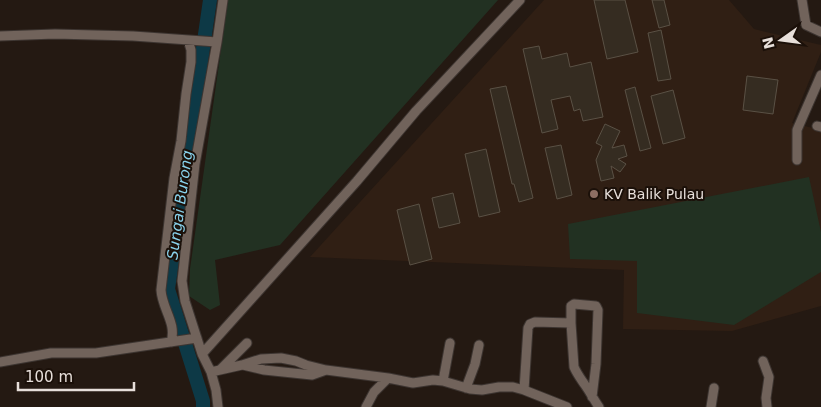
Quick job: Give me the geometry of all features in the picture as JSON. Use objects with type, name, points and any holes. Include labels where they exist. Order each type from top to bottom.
[{"type":"street","points":[[218,407],[211,372],[195,338],[183,292],[182,272],[195,164],[222,0]]},
{"type":"street","points":[[202,354],[357,181],[416,111],[520,0]]},
{"type":"street","points":[[802,0],[806,25],[821,32]]},
{"type":"street","points":[[0,36],[55,34],[133,36],[214,42]]},
{"type":"street","points":[[172,342],[172,324],[163,303],[161,290],[174,178],[181,141],[191,62],[192,40]]},
{"type":"street","points":[[797,160],[797,130],[821,75]]},
{"type":"street","points":[[592,397],[596,364],[598,310],[596,306],[572,304],[571,323],[574,367],[592,397],[599,407]]},
{"type":"street","points":[[524,390],[528,328],[530,324],[535,322],[571,323]]},
{"type":"street","points":[[0,362],[51,353],[96,353],[195,338]]},
{"type":"street","points":[[221,369],[247,343]]},
{"type":"street","points":[[443,381],[450,343]]},
{"type":"street","points":[[466,388],[475,364],[479,345]]},
{"type":"street","points":[[211,372],[260,359],[281,358],[326,370],[413,383],[434,380],[482,390],[505,387],[524,390],[567,407]]},
{"type":"street","points":[[763,361],[769,378],[766,407]]},
{"type":"street","points":[[242,365],[264,370],[312,375],[326,370]]},
{"type":"street","points":[[366,407],[374,392],[388,378]]},
{"type":"street","points":[[711,407],[714,388]]},
{"type":"shaded area","name":"KV Balik Pulau","points":[[544,0],[729,0],[754,29],[821,45],[821,52],[792,123],[821,130],[821,306],[732,331],[623,329],[624,270],[310,257]]},
{"type":"green space","points":[[228,0],[498,0],[280,245],[215,260],[220,305],[210,310],[189,296],[190,269]]},
{"type":"green space","points":[[809,177],[821,232],[821,272],[734,325],[637,313],[637,261],[570,259],[568,224]]},
{"type":"building","points":[[594,0],[625,0],[638,52],[607,59]]},
{"type":"building","points":[[652,0],[664,0],[670,25],[659,28]]},
{"type":"building","points":[[661,30],[671,79],[658,81],[648,33]]},
{"type":"building","points":[[539,46],[542,59],[567,53],[570,67],[591,62],[603,117],[583,121],[580,109],[574,111],[570,96],[551,100],[558,129],[542,133],[523,49]]},
{"type":"building","points":[[747,76],[778,80],[773,114],[743,110]]},
{"type":"building","points":[[506,86],[533,198],[519,202],[514,184],[512,184],[490,89]]},
{"type":"building","points":[[635,87],[651,148],[640,151],[625,90]]},
{"type":"building","points":[[673,90],[685,138],[663,144],[651,96]]},
{"type":"building","points":[[605,124],[620,131],[612,148],[624,145],[627,156],[618,159],[626,164],[620,172],[611,166],[614,178],[601,181],[596,160],[602,146],[596,143]]},
{"type":"building","points":[[561,145],[572,195],[557,199],[545,148]]},
{"type":"building","points":[[486,149],[500,212],[479,217],[465,154]]},
{"type":"building","points":[[453,193],[460,223],[439,228],[432,198]]},
{"type":"building","points":[[419,204],[432,259],[410,265],[397,210]]},
{"type":"waterway","name":"Sungai Burong","points":[[203,407],[203,401],[168,289],[210,0]]},
{"type":"place","name":"KV Balik Pulau","points":[[594,194]]}]
